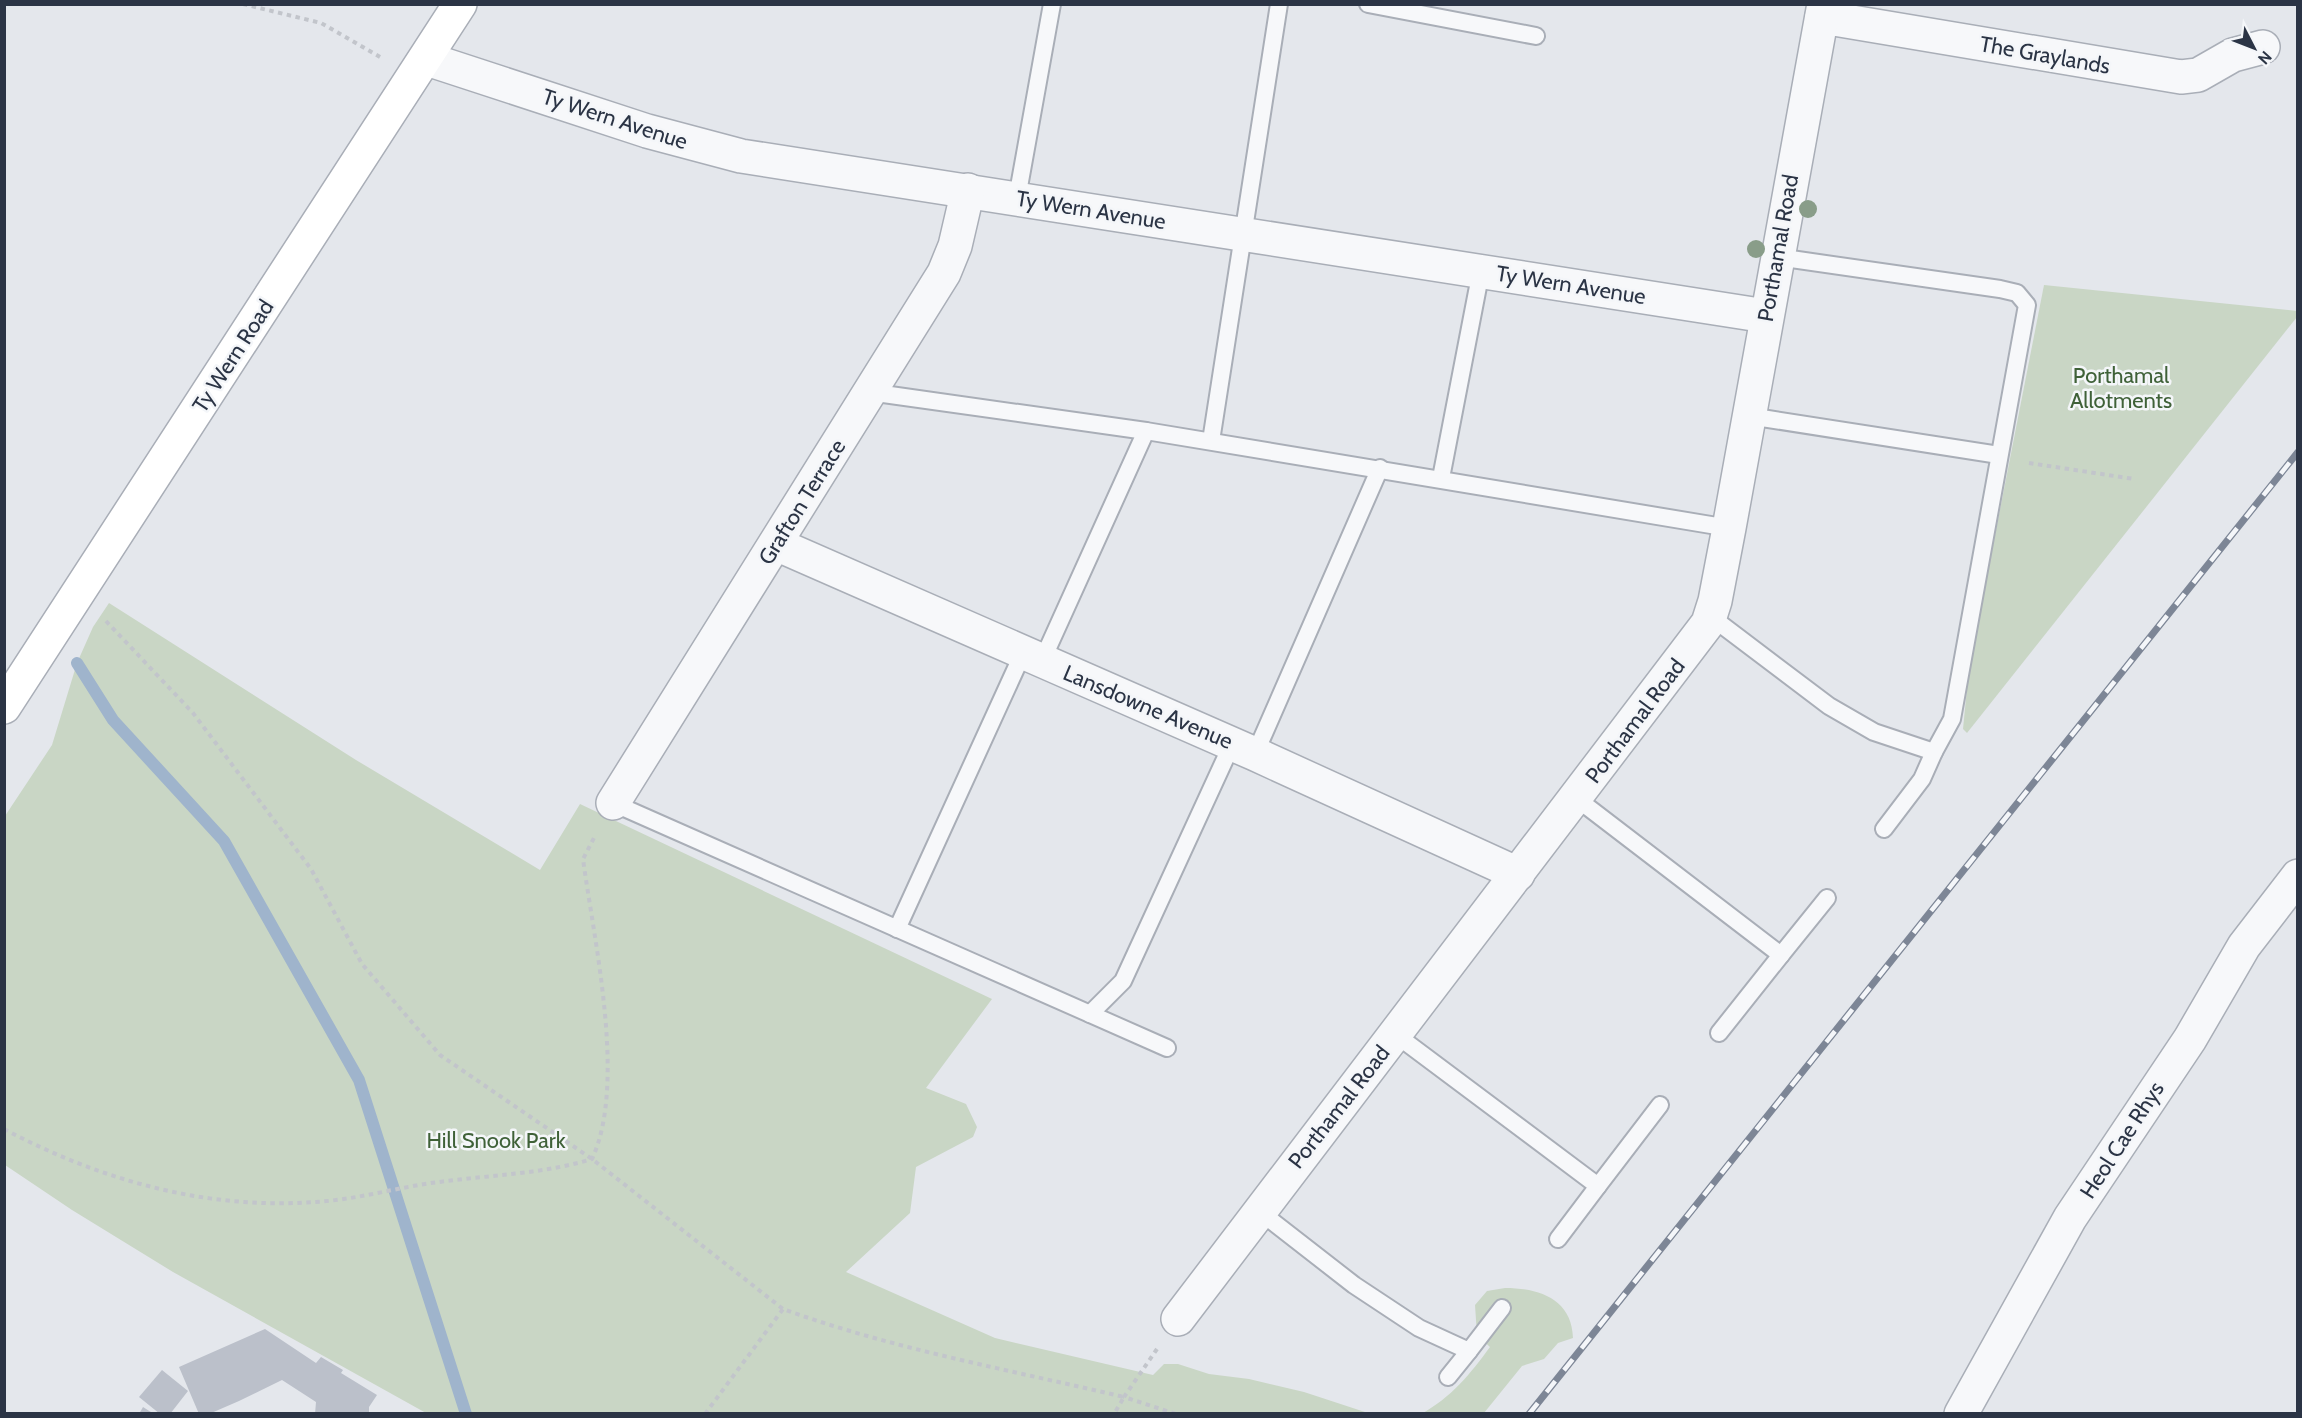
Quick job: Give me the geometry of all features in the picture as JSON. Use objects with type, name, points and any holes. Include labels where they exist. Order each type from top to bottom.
[{"type":"street","name":"Ty Wern Road","points":[[4,707],[427,59],[460,4]]},
{"type":"street","name":"The Graylands","points":[[1822,11],[2181,77],[2198,75],[2233,55],[2263,47]]},
{"type":"street","name":"Porthamal Road","points":[[1178,1319],[1695,643],[1710,616],[1729,528],[1822,11]]},
{"type":"street","name":"Ty Wern Avenue","points":[[427,59],[708,149],[1766,316]]},
{"type":"street","name":"Grafton Terrace","points":[[613,803],[944,273],[955,246],[968,190]]},
{"type":"street","name":"Lansdowne Avenue","points":[[776,544],[1243,749],[1518,874]]},
{"type":"street","name":"Heol Cae Rhys","points":[[1961,1413],[2070,1218],[2190,1039],[2244,946],[2298,876]]},
{"type":"lane","points":[[1017,198],[1052,4]]},
{"type":"lane","points":[[1211,441],[1279,4]]},
{"type":"lane","points":[[1368,4],[1536,36]]},
{"type":"lane","points":[[1777,257],[2017,293],[2027,305],[1952,719],[1922,779],[1884,829]]},
{"type":"lane","points":[[1441,478],[1481,271]]},
{"type":"lane","points":[[869,392],[1146,430],[1729,528]]},
{"type":"lane","points":[[1749,416],[1999,455]]},
{"type":"lane","points":[[897,929],[1146,430]]},
{"type":"lane","points":[[1090,1014],[1123,981],[1243,749],[1380,468]]},
{"type":"lane","points":[[1710,616],[1829,706],[1874,732],[1934,752]]},
{"type":"lane","points":[[1576,798],[1781,955]]},
{"type":"lane","points":[[613,803],[1167,1048]]},
{"type":"lane","points":[[1719,1033],[1827,898]]},
{"type":"lane","points":[[1395,1034],[1598,1186]]},
{"type":"lane","points":[[1558,1239],[1660,1105]]},
{"type":"lane","points":[[1259,1211],[1354,1285],[1419,1328],[1469,1351]]},
{"type":"lane","points":[[1448,1377],[1502,1308]]},
{"type":"path","points":[[243,4],[321,23],[383,59]]},
{"type":"path","points":[[1999,455],[2010,460],[2134,479]]},
{"type":"path","points":[[100,615],[193,713],[311,869],[362,964],[440,1055],[591,1159],[783,1309],[814,1320],[906,1345],[1124,1397],[1176,1413]]},
{"type":"path","points":[[4,1130],[121,1180],[189,1195],[250,1202],[315,1202],[437,1182],[570,1166],[591,1159],[600,1142],[606,1101],[607,1043],[583,859],[613,803]]},
{"type":"path","points":[[705,1413],[783,1309]]},
{"type":"path","points":[[1114,1413],[1178,1319]]},
{"type":"green space","name":"Porthamal Allotments","points":[[2044,285],[2297,311],[2297,317],[1967,733],[1963,729],[1969,668]]},
{"type":"green space","name":"Hill Snook Park","points":[[109,603],[356,760],[540,870],[580,804],[992,999],[926,1088],[966,1104],[977,1127],[973,1137],[916,1167],[910,1213],[846,1272],[995,1338],[1153,1375],[1164,1364],[1178,1364],[1209,1374],[1249,1379],[1304,1392],[1368,1413],[426,1413],[173,1272],[72,1210],[5,1165],[5,816],[52,745],[77,663],[93,627]]},
{"type":"green space","points":[[1505,1288],[1530,1290],[1551,1298],[1567,1314],[1573,1338],[1558,1343],[1544,1359],[1522,1366],[1484,1413],[1421,1414],[1451,1393],[1490,1347],[1477,1335],[1475,1305],[1487,1291]]},
{"type":"building","points":[[265,1329],[316,1363],[321,1357],[343,1370],[341,1373],[377,1395],[369,1407],[369,1414],[315,1414],[316,1402],[282,1380],[209,1414],[199,1414],[179,1367]]},
{"type":"building","points":[[162,1370],[188,1391],[170,1414],[160,1414],[139,1397]]},
{"type":"building","points":[[143,1407],[154,1414],[139,1414]]},
{"type":"waterway","points":[[77,663],[113,720],[224,841],[359,1080],[466,1414]]},
{"type":"railway","points":[[1529,1414],[2298,452]]}]
